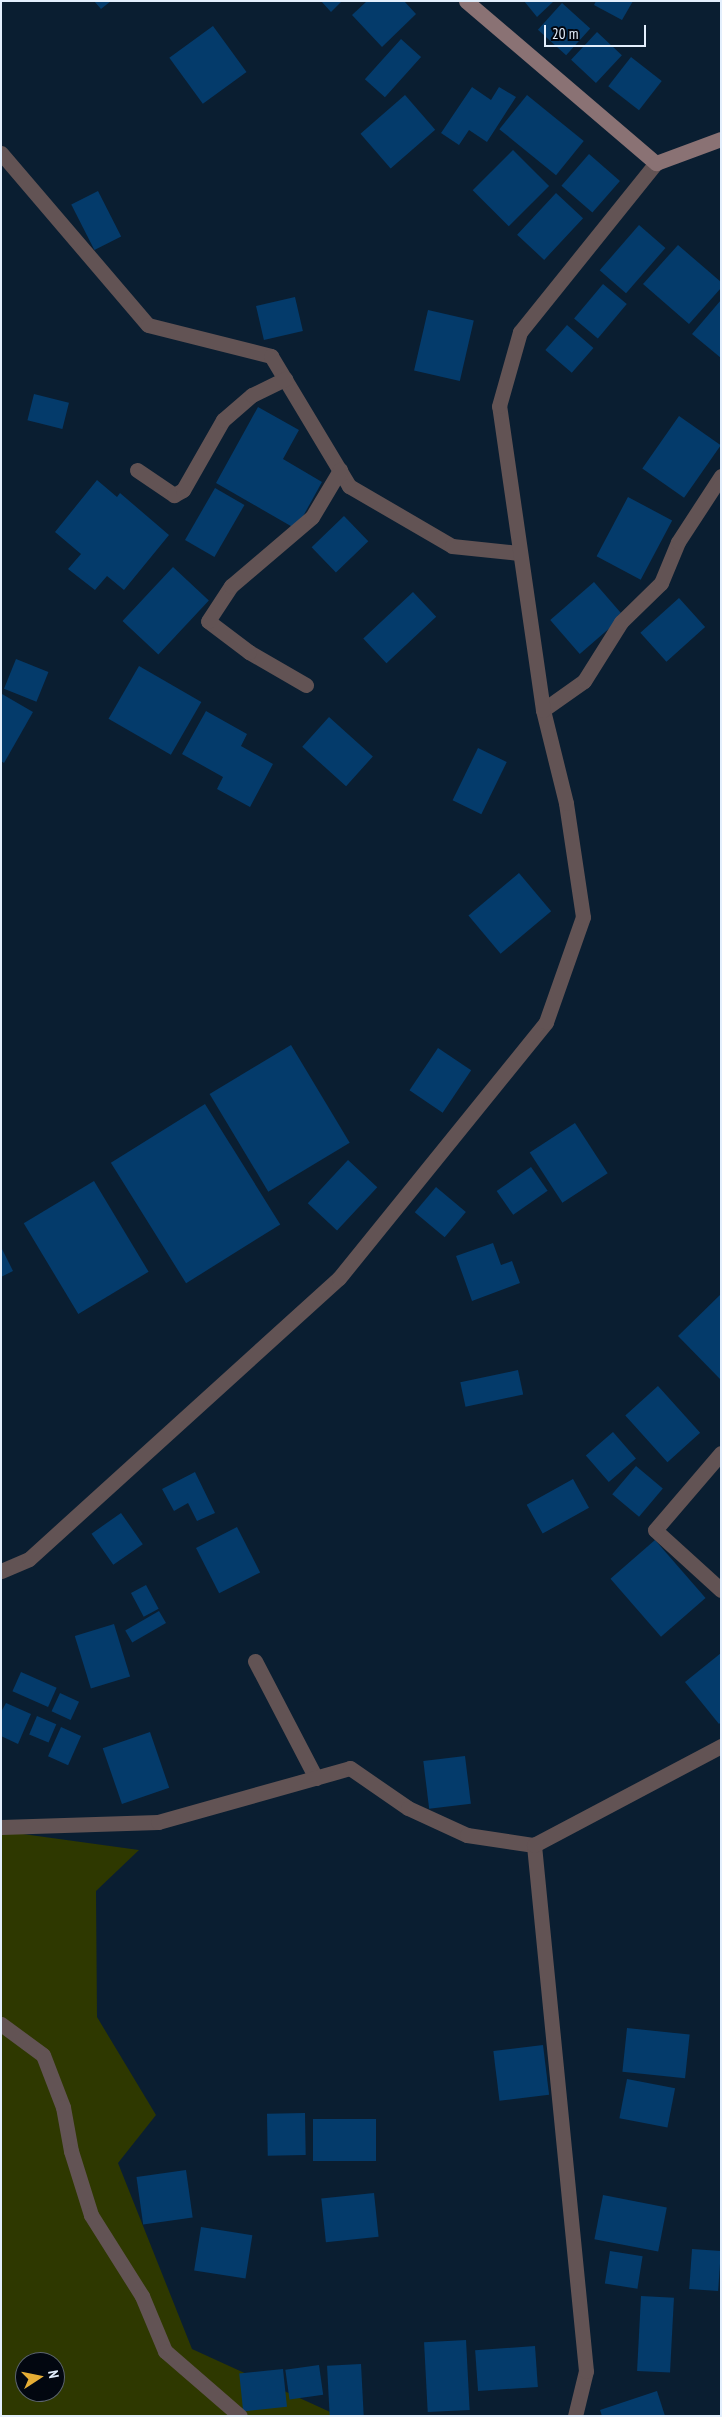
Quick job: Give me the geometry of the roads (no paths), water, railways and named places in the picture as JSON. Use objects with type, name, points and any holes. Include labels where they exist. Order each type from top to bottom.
[{"type":"street","points":[[466,1],[656,163]]},
{"type":"street","points":[[1,1571],[29,1559],[339,1278],[546,1022],[583,918],[566,803],[543,710],[498,406],[520,332],[656,163],[721,139]]},
{"type":"street","points":[[1,153],[148,325],[271,356],[350,486],[452,546],[519,553]]},
{"type":"street","points":[[137,470],[174,495],[183,490],[223,420],[252,395],[285,379]]},
{"type":"street","points":[[306,685],[249,652],[208,621],[231,586],[312,517],[340,470]]},
{"type":"street","points":[[543,710],[584,680],[621,622],[661,583],[678,542],[721,476]]},
{"type":"street","points":[[721,1453],[655,1530],[721,1590]]},
{"type":"street","points":[[254,1661],[316,1778]]},
{"type":"street","points":[[1,1828],[158,1822],[350,1768],[408,1808],[468,1835],[534,1845],[721,1746]]},
{"type":"street","points":[[534,1845],[586,2372],[575,2416]]},
{"type":"street","points":[[1,2024],[43,2055],[63,2107],[71,2151],[91,2216],[142,2296],[165,2351],[240,2416]]}]
